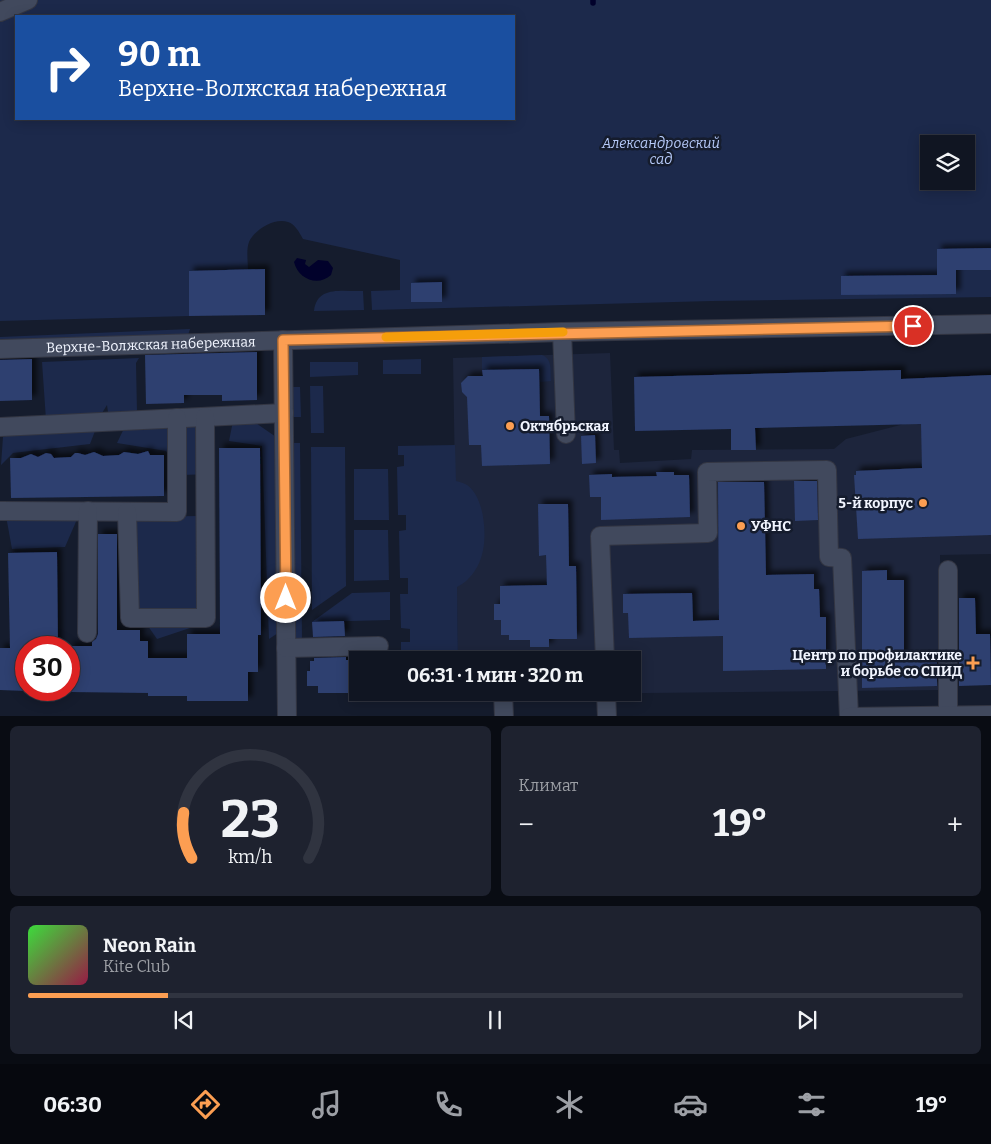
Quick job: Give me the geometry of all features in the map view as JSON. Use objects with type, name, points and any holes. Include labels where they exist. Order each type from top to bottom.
[{"type":"street","points":[[0,12],[28,0]]},
{"type":"street","name":"Верхне-Волжская набережная","points":[[0,349],[562,332],[991,324]]},
{"type":"street","points":[[562,332],[566,434]]},
{"type":"street","points":[[283,340],[288,716]]},
{"type":"street","points":[[0,427],[284,413]]},
{"type":"street","points":[[127,512],[130,618],[206,618],[205,417]]},
{"type":"street","points":[[177,418],[177,512]]},
{"type":"street","points":[[605,651],[600,536],[708,533],[708,472],[827,470],[829,557],[842,558],[849,716],[991,715]]},
{"type":"street","points":[[0,511],[204,512]]},
{"type":"street","points":[[87,633],[88,511]]},
{"type":"street","points":[[948,570],[948,715]]},
{"type":"street","points":[[286,648],[380,646]]},
{"type":"street","points":[[503,701],[504,716]]},
{"type":"street","points":[[606,701],[607,716]]},
{"type":"shaded area","points":[[297,258],[306,260],[305,264],[309,267],[318,260],[328,261],[333,268],[331,275],[326,279],[315,281],[304,277],[296,268],[294,262]]},
{"type":"shaded area","points":[[610,353],[614,450],[619,450],[620,463],[691,459],[692,450],[834,449],[846,439],[912,422],[918,392],[917,378],[991,375],[991,554],[940,555],[943,690],[641,693],[641,651],[458,651],[453,358]]},
{"type":"green space","name":"Александровский сад","points":[[0,0],[991,0],[991,297],[712,301],[372,310],[371,291],[400,290],[400,260],[303,239],[293,225],[283,221],[271,223],[260,229],[252,237],[248,249],[248,270],[189,271],[189,316],[0,321]]},
{"type":"green space","points":[[339,291],[363,291],[364,310],[314,311],[320,297],[326,294]]},
{"type":"green space","points":[[190,329],[188,335],[0,342],[0,337]]},
{"type":"green space","points":[[542,355],[548,359],[551,369],[551,381],[540,382],[539,369],[482,370],[482,357]]},
{"type":"green space","points":[[139,358],[136,363],[137,412],[108,412],[107,405],[90,444],[13,453],[1,465],[3,437],[46,420],[42,362]]},
{"type":"green space","points":[[421,359],[421,374],[383,374],[383,360]]},
{"type":"green space","points":[[310,362],[358,362],[358,375],[310,377]]},
{"type":"green space","points":[[310,386],[323,386],[324,433],[311,433]]},
{"type":"green space","points":[[288,387],[300,387],[301,417],[289,417]]},
{"type":"green space","points":[[191,414],[213,453],[212,474],[182,475],[166,451],[117,443],[130,416]]},
{"type":"green space","points":[[250,419],[279,439],[281,631],[269,639],[262,446],[229,441],[233,421]]},
{"type":"green space","points":[[289,443],[300,443],[302,639],[291,639]]},
{"type":"green space","points":[[455,445],[456,481],[466,484],[473,491],[481,508],[484,530],[483,550],[475,571],[465,582],[457,587],[458,651],[401,651],[401,642],[410,642],[410,629],[401,628],[400,594],[408,594],[408,578],[400,578],[399,531],[406,530],[406,515],[398,515],[397,467],[404,466],[404,455],[398,455],[398,446]]},
{"type":"green space","points":[[311,447],[345,447],[346,586],[312,610]]},
{"type":"green space","points":[[354,469],[388,469],[389,520],[354,520]]},
{"type":"green space","points":[[6,516],[78,517],[65,547],[12,549]]},
{"type":"green space","points":[[198,516],[199,625],[157,639],[134,606],[132,517]]},
{"type":"green space","points":[[354,530],[388,530],[389,580],[354,581]]},
{"type":"green space","points":[[390,592],[390,620],[312,622],[352,593]]},
{"type":"building","points":[[991,248],[991,270],[956,270],[956,294],[841,295],[841,276],[937,275],[937,249]]},
{"type":"building","points":[[265,269],[265,315],[189,316],[189,271]]},
{"type":"building","points":[[442,282],[442,302],[411,302],[411,283]]},
{"type":"building","points":[[257,352],[257,400],[222,401],[222,395],[184,395],[184,403],[146,404],[145,355]]},
{"type":"building","points":[[32,359],[32,400],[0,401],[0,360]]},
{"type":"building","name":"Октябрьская","points":[[539,369],[540,416],[549,416],[550,464],[482,466],[481,445],[469,445],[467,397],[462,392],[461,383],[468,376],[483,376],[482,370]]},
{"type":"building","points":[[901,370],[901,379],[991,375],[991,535],[858,539],[854,475],[856,475],[856,471],[922,468],[921,424],[755,428],[756,450],[731,450],[731,429],[635,431],[634,377]]},
{"type":"building","points":[[595,435],[596,463],[582,464],[581,436]]},
{"type":"building","points":[[219,448],[260,448],[261,635],[258,635],[258,672],[248,672],[248,701],[187,701],[187,696],[148,696],[148,693],[80,692],[80,646],[92,646],[92,642],[98,634],[98,534],[117,534],[117,630],[140,630],[140,641],[148,641],[148,658],[187,658],[187,634],[220,634]]},
{"type":"building","points":[[148,451],[150,455],[164,455],[164,496],[11,498],[10,458],[21,458],[31,454],[38,457],[46,453],[51,454],[54,458],[71,457],[75,453],[85,455],[94,452],[103,456],[119,455],[124,452],[138,454]]},
{"type":"building","points":[[656,472],[674,472],[674,475],[689,475],[690,517],[601,520],[601,497],[590,497],[589,475],[612,474],[612,477],[657,476]]},
{"type":"building","points":[[794,481],[817,481],[818,520],[795,521]]},
{"type":"building","name":"УФНС","points":[[718,482],[764,482],[766,575],[814,574],[814,589],[819,589],[820,617],[826,617],[826,669],[723,671],[723,636],[629,638],[628,613],[623,613],[623,594],[692,593],[693,621],[719,620]]},
{"type":"building","points":[[538,504],[568,504],[569,566],[576,566],[577,639],[549,639],[549,647],[530,647],[530,640],[509,640],[509,635],[501,635],[501,620],[494,620],[494,604],[500,604],[500,586],[547,585],[546,555],[539,556]]},
{"type":"building","points":[[57,552],[58,636],[15,636],[15,691],[0,690],[0,648],[10,648],[8,553]]},
{"type":"building","points":[[887,570],[887,580],[904,580],[904,658],[937,658],[937,686],[862,688],[862,571]]},
{"type":"building","name":"Центр по профилактике и борьбе со СПИД","points":[[959,598],[975,598],[976,634],[990,634],[991,685],[959,686]]},
{"type":"building","points":[[344,621],[345,636],[313,637],[312,622]]},
{"type":"building","points":[[346,657],[346,660],[349,660],[349,693],[318,693],[318,686],[307,686],[307,671],[310,671],[310,661],[314,661],[314,658]]},
{"type":"slow traffic","points":[[386,337],[563,332]]},
{"type":"place","name":"Октябрьская","points":[[510,426]]},
{"type":"place","name":"5-й корпус","points":[[923,503]]},
{"type":"place","name":"УФНС","points":[[741,526]]},
{"type":"place","name":"Центр по профилактике и борьбе со СПИД","points":[[973,663]]},
{"type":"route","points":[[286,598],[283,340],[562,332],[913,326]]}]
